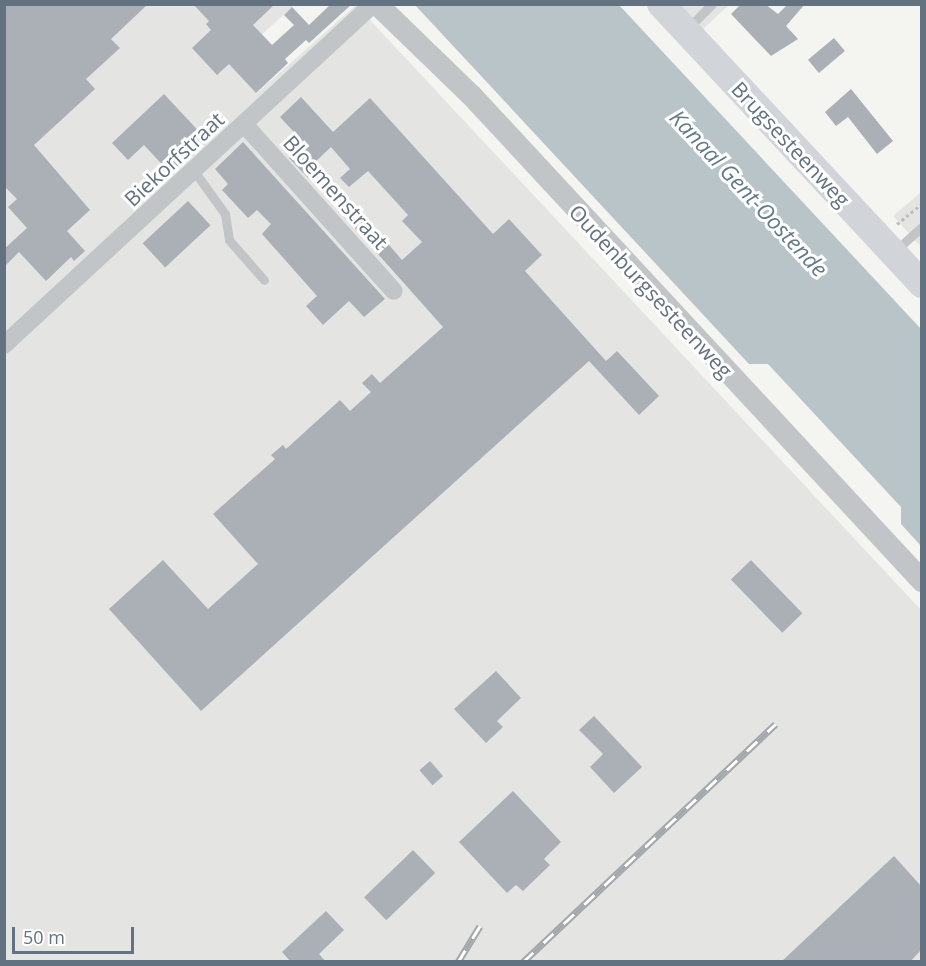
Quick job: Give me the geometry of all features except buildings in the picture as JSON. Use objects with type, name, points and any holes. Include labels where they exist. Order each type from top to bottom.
[{"type":"main road","name":"Brugsesteenweg","points":[[662,4],[921,284]]},
{"type":"street","name":"Biekorfstraat","points":[[4,345],[375,4]]},
{"type":"street","name":"Oudenburgsesteenweg","points":[[375,4],[472,96],[921,581]]},
{"type":"street","name":"Bloemenstraat","points":[[244,124],[394,291]]},
{"type":"lane","points":[[686,31],[712,4]]},
{"type":"lane","points":[[194,171],[225,214],[228,240],[264,280]]},
{"type":"lane","points":[[886,246],[921,227]]},
{"type":"path","points":[[886,246],[921,204]]},
{"type":"shaded area","points":[[5,5],[294,5],[230,64],[257,93],[356,5],[921,610],[921,961],[5,961]]},
{"type":"shaded area","points":[[678,5],[729,5],[701,31]]},
{"type":"shaded area","points":[[921,192],[921,247],[893,216]]},
{"type":"water","name":"Kanaal Gent-Oostende","points":[[415,5],[619,5],[921,329],[921,546],[901,524],[901,507],[768,364],[749,364]]},
{"type":"railway","points":[[523,962],[776,724]]},
{"type":"railway","points":[[458,962],[480,926]]}]
